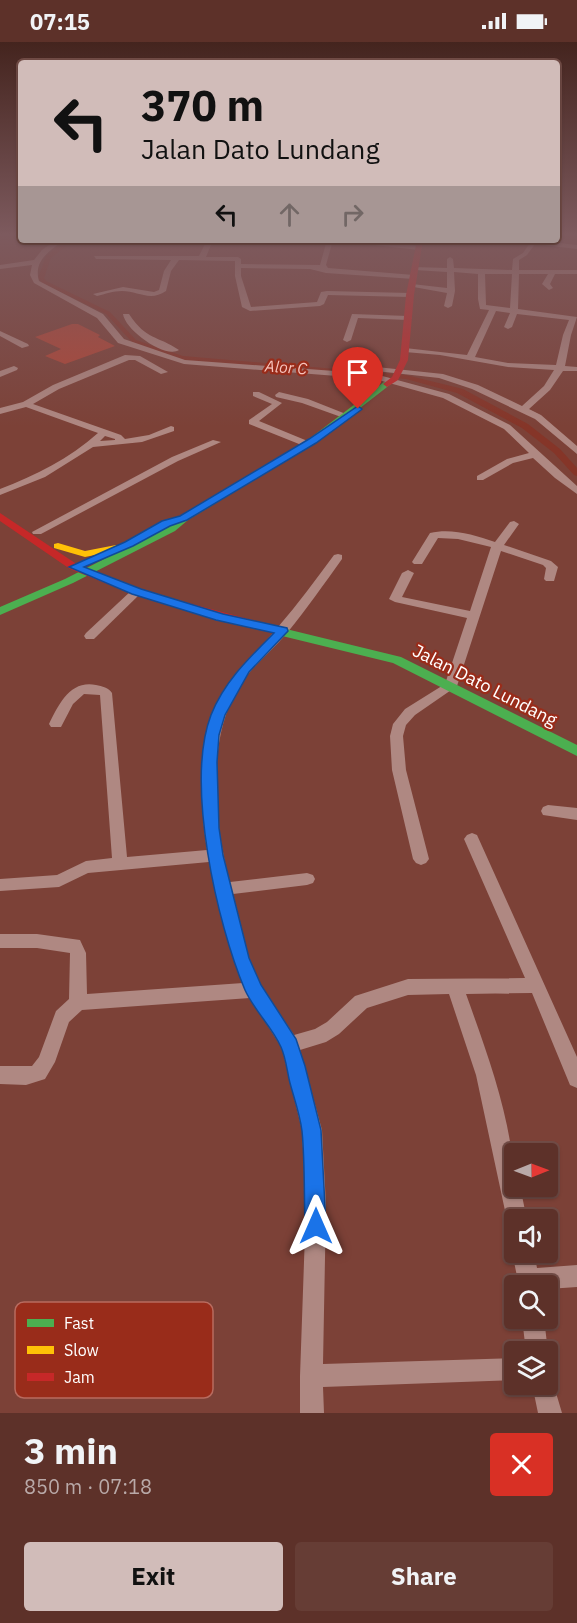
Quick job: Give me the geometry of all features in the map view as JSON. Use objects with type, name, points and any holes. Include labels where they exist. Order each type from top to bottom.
[{"type":"main road","points":[[123,582],[115,572],[114,565],[117,559],[133,546],[166,524],[184,518],[307,444],[347,416],[396,375],[405,350],[410,299]]},
{"type":"main road","name":"Jalan Dato Lundang","points":[[0,506],[38,531],[55,549]]},
{"type":"main road","name":"Jalan Dato Lundang","points":[[0,516],[84,567],[123,582],[227,611],[276,629]]},
{"type":"main road","points":[[32,587],[57,567],[55,549],[85,554],[133,546]]},
{"type":"main road","points":[[0,603],[32,587],[133,546]]},
{"type":"main road","points":[[0,611],[69,580],[84,567]]},
{"type":"main road","points":[[69,580],[123,582]]},
{"type":"main road","name":"Jalan Dato Lundang","points":[[123,582],[136,592],[221,617],[397,660],[577,751]]},
{"type":"street","points":[[68,299],[100,316],[117,339],[184,362],[375,378],[396,375],[482,412],[507,427],[577,491]]},
{"type":"street","points":[[244,299],[246,307],[255,309],[320,304],[322,299]]},
{"type":"street","points":[[448,306],[449,299]]},
{"type":"street","points":[[481,299],[481,304],[493,310],[575,319],[565,334],[560,367],[540,394],[523,410]]},
{"type":"street","points":[[508,327],[514,311],[514,299]]},
{"type":"street","points":[[470,359],[474,346],[493,310]]},
{"type":"street","points":[[126,316],[134,329],[143,337],[191,355],[450,378],[523,410],[549,425],[577,451]]},
{"type":"street","points":[[347,340],[355,316],[408,318]]},
{"type":"street","points":[[0,333],[25,346]]},
{"type":"street","points":[[405,350],[440,353],[508,365],[577,369]]},
{"type":"street","points":[[0,411],[26,404],[57,387],[128,357],[137,358],[164,372]]},
{"type":"street","points":[[0,374],[15,368]]},
{"type":"street","points":[[256,394],[278,403],[252,422],[307,444]]},
{"type":"street","points":[[279,395],[305,401],[347,416]]},
{"type":"street","points":[[26,404],[118,437],[123,442]]},
{"type":"street","points":[[92,444],[154,437],[171,429]]},
{"type":"street","points":[[0,492],[24,484],[92,444],[104,432]]},
{"type":"street","points":[[38,531],[175,459],[216,442]]},
{"type":"street","points":[[480,478],[510,461],[536,454]]},
{"type":"street","points":[[421,859],[398,768],[394,738],[402,721],[416,707],[451,686],[496,547],[514,524]]},
{"type":"street","points":[[418,562],[434,535],[440,533],[468,538],[549,564],[552,571],[550,579]]},
{"type":"street","points":[[312,1413],[316,1205],[312,1141],[290,1045],[254,990],[241,958],[215,855],[211,828],[210,762],[218,715],[232,687],[276,629],[338,557]]},
{"type":"street","points":[[408,573],[395,599],[474,616]]},
{"type":"street","points":[[90,636],[136,592]]},
{"type":"street","points":[[56,724],[72,696],[84,689],[106,693],[120,863]]},
{"type":"street","points":[[548,811],[577,814]]},
{"type":"street","points":[[471,839],[577,1079]]},
{"type":"street","points":[[0,885],[59,881],[86,867],[215,855]]},
{"type":"street","points":[[224,889],[259,882],[307,879]]},
{"type":"street","points":[[0,941],[37,941],[74,945],[78,952],[78,1002]]},
{"type":"street","points":[[290,1045],[320,1036],[333,1029],[362,1002],[408,987],[537,985]]},
{"type":"street","points":[[455,986],[485,1075],[515,1209]]},
{"type":"street","points":[[0,1075],[26,1077],[38,1073],[46,1062],[62,1017],[78,1002],[254,990]]},
{"type":"street","points":[[558,1278],[577,1276]]},
{"type":"street","points":[[311,1376],[504,1369]]},
{"type":"street","points":[[546,1395],[550,1413]]},
{"type":"shaded area","points":[[78,324],[100,335],[98,337],[115,346],[65,364],[45,356],[61,349],[35,337]]},
{"type":"waterway","name":"Alor C","points":[[79,299],[108,313],[134,341],[182,358],[406,377],[460,391],[525,426],[557,451],[577,473]]},
{"type":"traffic: fast","points":[[0,611],[69,581],[171,529],[184,518],[312,441],[387,384]]},
{"type":"traffic: fast","points":[[282,632],[397,660],[577,751]]},
{"type":"traffic: slow","points":[[58,546],[85,554],[116,548]]},
{"type":"traffic: jam","points":[[387,384],[395,378],[404,360],[410,299]]},
{"type":"traffic: jam","points":[[0,516],[74,567],[136,592],[282,632]]},
{"type":"route","points":[[316,1226],[312,1130],[290,1045],[254,990],[241,958],[215,855],[211,828],[210,762],[218,715],[232,687],[245,669],[282,631],[221,617],[136,592],[74,567],[129,544],[166,524],[184,518],[312,441],[358,409]]}]
